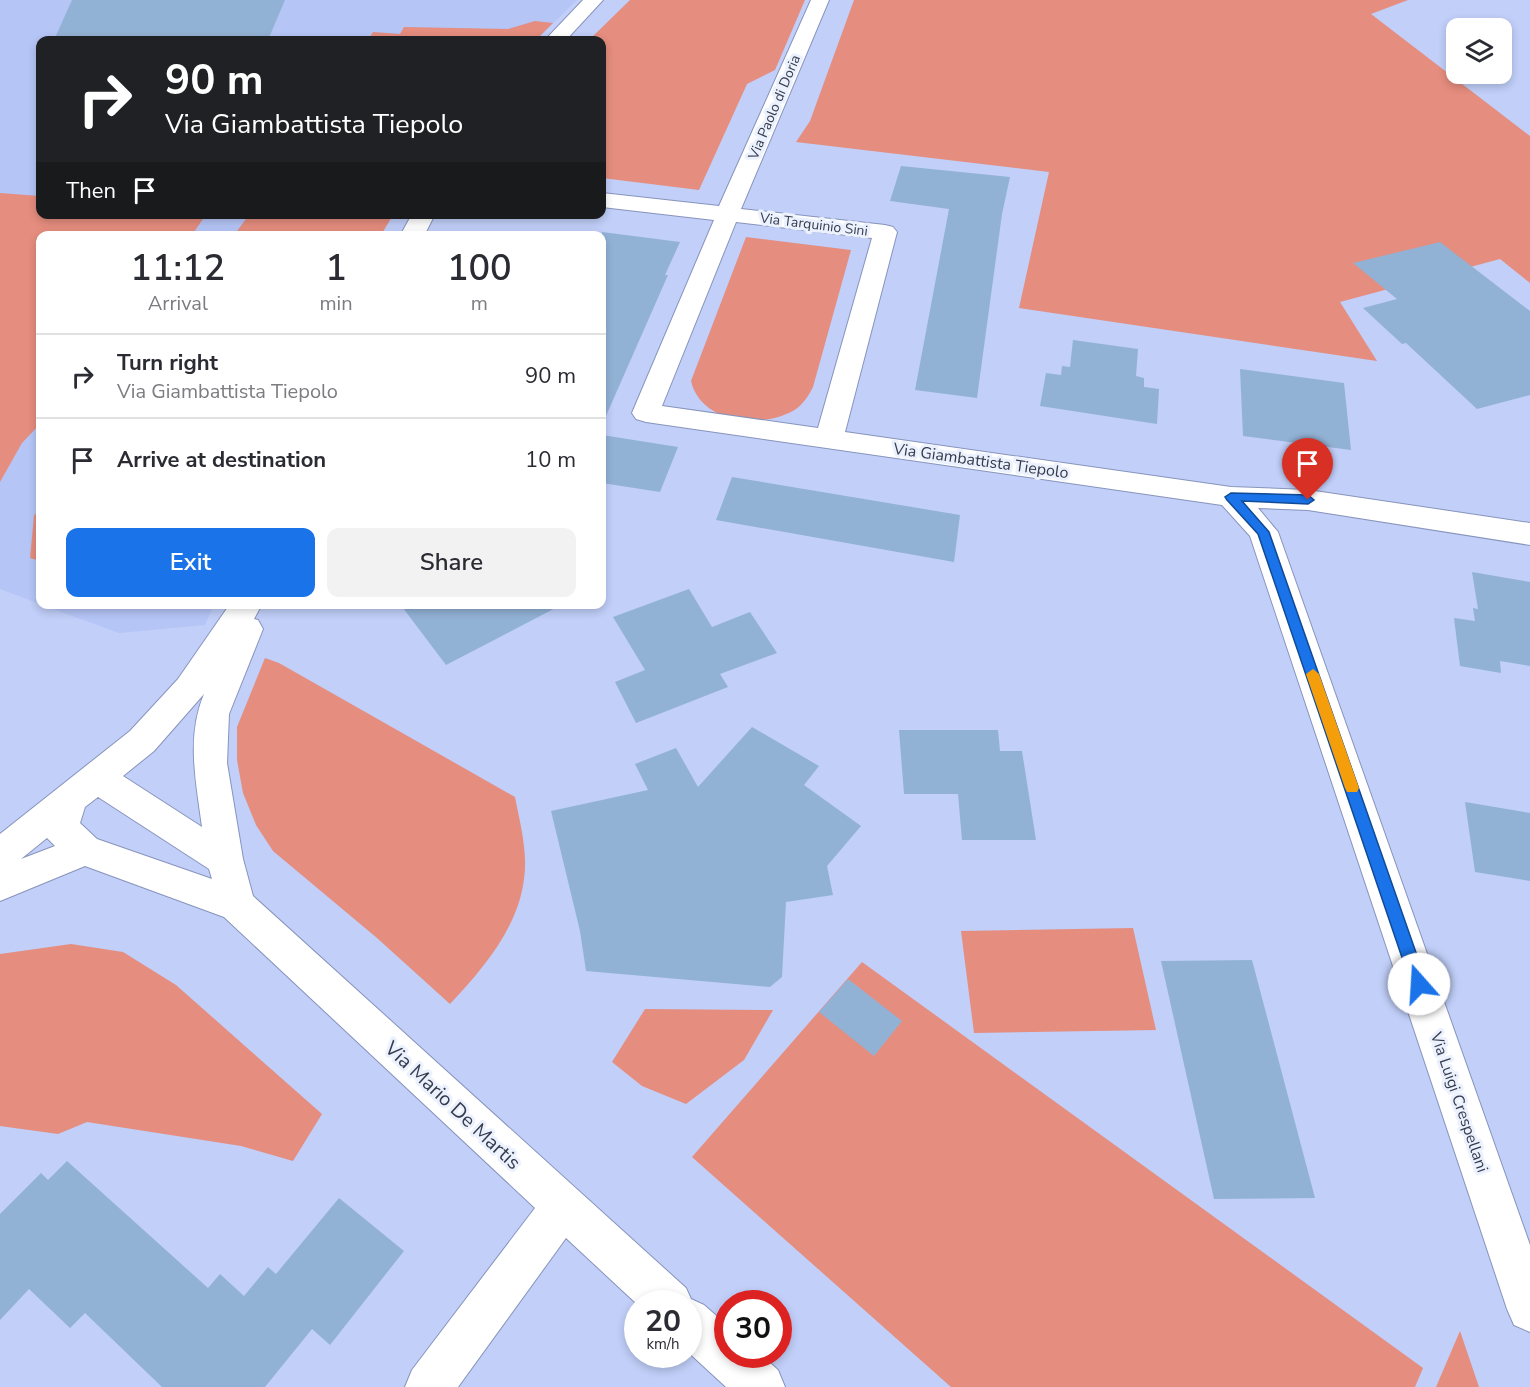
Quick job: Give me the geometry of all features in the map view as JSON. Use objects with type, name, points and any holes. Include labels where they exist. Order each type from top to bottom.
[{"type":"street","points":[[559,36],[594,0]]},
{"type":"street","name":"Via Paolo di Doria","points":[[728,213],[820,0]]},
{"type":"street","name":"Via Tarquinio Sini","points":[[606,200],[885,232],[829,440]]},
{"type":"street","name":"Via Giambattista Tiepolo","points":[[728,213],[646,413],[1231,497],[1308,500],[1530,534]]},
{"type":"street","name":"Via Luigi Crespellani","points":[[1231,497],[1263,532],[1530,1309]]},
{"type":"street","points":[[0,855],[142,741],[189,688],[244,609]]},
{"type":"street","points":[[237,905],[225,859],[210,763],[212,714],[255,609]]},
{"type":"street","points":[[97,778],[225,859]]},
{"type":"street","name":"Via Mario De Martis","points":[[70,801],[60,828],[84,850],[237,905],[655,1290]]},
{"type":"street","points":[[0,864],[33,829]]},
{"type":"street","points":[[0,885],[84,850]]},
{"type":"street","points":[[429,1387],[563,1206]]},
{"type":"street","points":[[702,1334],[761,1387]]},
{"type":"shaded area","points":[[0,0],[577,0],[540,36],[36,36],[36,219],[391,219],[383,231],[36,231],[36,602],[0,589]]},
{"type":"shaded area","points":[[630,0],[805,0],[775,70],[747,84],[699,190],[606,178],[606,36],[593,36]]},
{"type":"shaded area","points":[[854,0],[1408,0],[1371,14],[1446,72],[1446,84],[1462,84],[1530,136],[1530,283],[1500,259],[1340,302],[1377,361],[1019,308],[1049,172],[796,142],[810,121]]},
{"type":"shaded area","points":[[535,21],[553,23],[540,36],[370,36],[373,32],[400,34],[404,27],[508,29]]},
{"type":"shaded area","points":[[0,193],[36,196],[36,219],[203,219],[195,231],[36,231],[36,428],[22,443],[0,482]]},
{"type":"shaded area","points":[[246,219],[391,219],[383,231],[237,231]]},
{"type":"shaded area","points":[[746,237],[851,250],[813,387],[799,407],[782,416],[767,420],[735,419],[720,414],[707,406],[697,395],[691,381]]},
{"type":"shaded area","points":[[36,513],[36,560],[30,558]]},
{"type":"shaded area","points":[[53,609],[212,609],[205,625],[119,633]]},
{"type":"shaded area","points":[[265,658],[279,663],[515,797],[523,838],[525,869],[515,914],[497,947],[475,977],[450,1004],[377,938],[273,851],[256,825],[243,793],[237,760],[237,727]]},
{"type":"shaded area","points":[[1133,928],[1156,1030],[974,1033],[961,931]]},
{"type":"shaded area","points":[[71,944],[123,952],[176,985],[322,1114],[293,1161],[241,1146],[87,1122],[58,1134],[0,1126],[0,954]]},
{"type":"shaded area","points":[[862,962],[1423,1368],[1415,1387],[951,1387],[692,1157]]},
{"type":"shaded area","points":[[645,1009],[773,1010],[744,1060],[686,1104],[642,1086],[612,1062]]},
{"type":"shaded area","points":[[1460,1331],[1479,1387],[1436,1387]]},
{"type":"building","points":[[72,0],[285,0],[270,36],[56,36]]},
{"type":"building","points":[[901,166],[1010,177],[1002,214],[977,398],[915,390],[949,209],[890,201]]},
{"type":"building","points":[[606,233],[680,242],[665,275],[668,275],[606,416]]},
{"type":"building","points":[[1440,242],[1530,311],[1530,395],[1477,409],[1406,343],[1402,344],[1363,308],[1397,299],[1353,263]]},
{"type":"building","points":[[1073,340],[1138,349],[1136,376],[1144,378],[1144,387],[1159,389],[1157,424],[1040,406],[1046,373],[1061,375],[1062,366],[1070,367]]},
{"type":"building","points":[[1240,369],[1344,383],[1351,450],[1243,436]]},
{"type":"building","points":[[606,436],[678,447],[660,492],[606,484]]},
{"type":"building","points":[[732,477],[960,515],[954,562],[716,520]]},
{"type":"building","points":[[1472,572],[1530,582],[1530,666],[1500,661],[1501,673],[1460,666],[1454,618],[1475,621],[1473,608],[1478,609]]},
{"type":"building","points":[[689,589],[712,627],[750,612],[777,653],[720,674],[728,687],[636,723],[615,682],[645,670],[613,617]]},
{"type":"building","points":[[404,609],[553,609],[446,665]]},
{"type":"building","points":[[752,727],[819,766],[804,785],[861,826],[827,866],[833,895],[786,902],[782,977],[770,987],[586,971],[580,931],[551,811],[648,790],[635,764],[676,748],[698,787]]},
{"type":"building","points":[[899,730],[998,730],[1000,751],[1022,751],[1036,840],[962,840],[958,794],[904,794]]},
{"type":"building","points":[[1465,802],[1530,813],[1530,881],[1475,872]]},
{"type":"building","points":[[1252,960],[1315,1198],[1214,1199],[1161,961]]},
{"type":"building","points":[[848,979],[902,1021],[874,1056],[819,1012]]},
{"type":"building","points":[[67,1161],[208,1288],[220,1274],[244,1296],[268,1267],[276,1274],[339,1198],[404,1251],[330,1345],[312,1329],[265,1387],[162,1387],[85,1313],[70,1328],[29,1289],[0,1320],[0,1214],[41,1173],[48,1180]]},
{"type":"slow traffic","points":[[1313,674],[1352,788]]},
{"type":"route","points":[[1308,500],[1231,497],[1263,532],[1419,984]]}]
